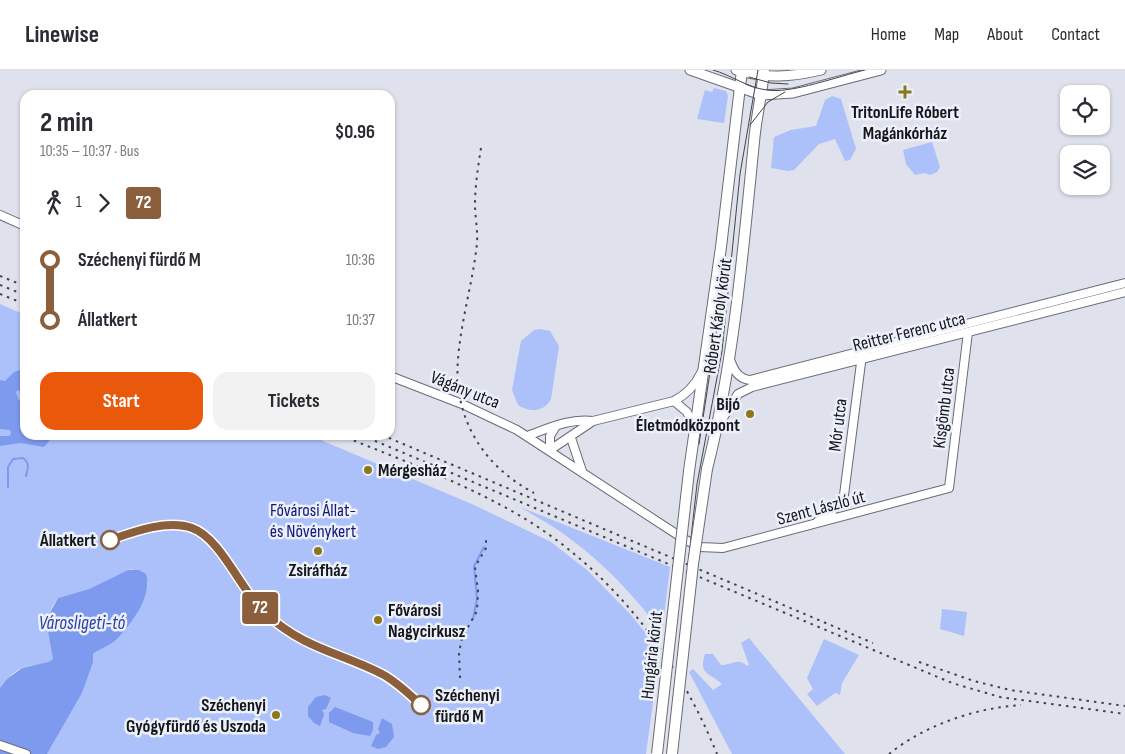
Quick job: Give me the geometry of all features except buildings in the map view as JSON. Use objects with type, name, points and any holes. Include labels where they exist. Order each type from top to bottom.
[{"type":"main road","points":[[690,70],[761,95],[793,94],[881,70]]},
{"type":"main road","points":[[740,71],[790,77],[822,70]]},
{"type":"main road","name":"Róbert Károly körút","points":[[679,560],[740,87],[740,71]]},
{"type":"main road","name":"Róbert Károly körút","points":[[693,564],[707,469],[718,426],[729,356],[743,255],[754,139],[764,73]]},
{"type":"main road","name":"Hungária körút","points":[[657,754],[679,560]]},
{"type":"main road","name":"Hungária körút","points":[[672,754],[693,564]]},
{"type":"street","points":[[0,215],[20,224]]},
{"type":"street","name":"Reitter Ferenc utca","points":[[729,356],[738,375],[750,380],[968,332],[1110,291],[1125,283]]},
{"type":"street","name":"Reitter Ferenc utca","points":[[718,426],[738,394],[748,388],[862,355],[1110,291],[1125,292]]},
{"type":"street","name":"Kisgömb utca","points":[[949,488],[968,332]]},
{"type":"street","name":"Mór utca","points":[[840,502],[848,473],[862,355]]},
{"type":"street","points":[[527,436],[556,426],[583,420],[594,421],[674,401],[683,396],[696,384],[706,359]]},
{"type":"street","name":"Vágány utca","points":[[395,378],[498,420],[527,436],[684,539],[700,547]]},
{"type":"street","points":[[674,401],[687,412],[696,432]]},
{"type":"street","points":[[556,426],[550,436],[550,450],[571,438],[594,421]]},
{"type":"street","points":[[571,438],[582,471]]},
{"type":"street","name":"Szent László út","points":[[700,547],[731,547],[949,488]]},
{"type":"street","points":[[808,526],[832,512],[840,502],[846,513],[852,515]]},
{"type":"street","points":[[0,745],[26,754]]},
{"type":"green space","points":[[714,88],[726,91],[728,96],[724,123],[697,119],[705,90],[712,92]]},
{"type":"green space","points":[[832,96],[841,99],[856,149],[850,160],[845,161],[835,139],[819,144],[794,170],[788,171],[771,168],[774,137],[791,130],[816,126],[825,100]]},
{"type":"green space","points":[[932,142],[940,167],[937,172],[930,175],[925,173],[915,175],[906,164],[903,150]]},
{"type":"green space","name":"Fővárosi Állat- és Növénykert","points":[[0,304],[20,313],[20,440],[321,440],[474,505],[551,542],[587,570],[631,615],[660,651],[646,754],[47,754],[82,693],[93,654],[125,631],[136,616],[144,599],[148,583],[132,569],[89,589],[58,598],[49,614],[48,621],[53,659],[46,663],[21,668],[9,677],[0,688]]},
{"type":"green space","points":[[534,330],[550,331],[559,346],[551,399],[545,407],[532,410],[518,405],[512,390],[521,341]]},
{"type":"green space","points":[[520,507],[670,567],[662,632],[630,594],[595,559],[557,530]]},
{"type":"green space","points":[[942,609],[967,612],[964,636],[940,629]]},
{"type":"green space","points":[[749,638],[845,754],[732,754],[689,672],[693,669],[713,690],[722,684],[704,670],[703,661],[705,654],[713,654],[721,665],[741,662],[747,666],[749,665],[741,643]]},
{"type":"green space","points":[[824,639],[859,655],[842,683],[840,695],[835,693],[817,706],[807,694],[813,689],[807,678]]},
{"type":"water","points":[[20,370],[20,391],[18,390],[16,392],[20,401],[20,440],[50,440],[44,447],[20,443],[0,446],[0,436],[9,436],[11,434],[10,430],[0,429],[0,380],[5,381],[14,372]]},
{"type":"water","name":"Városligeti-tó","points":[[128,570],[139,570],[146,574],[147,583],[144,601],[134,618],[116,640],[93,654],[93,662],[82,693],[47,754],[0,754],[0,688],[7,679],[22,668],[53,659],[46,620],[58,598],[89,589]]},
{"type":"water","points":[[325,695],[331,698],[326,709],[322,710],[324,714],[320,726],[314,723],[308,716],[308,707],[316,697]]},
{"type":"water","points":[[335,707],[373,722],[373,730],[370,736],[353,733],[329,722],[329,713]]},
{"type":"water","points":[[382,718],[392,724],[394,737],[386,747],[378,749],[371,746],[376,735],[380,733],[378,729]]},
{"type":"waterway","points":[[8,487],[8,467],[13,459],[23,458],[27,462],[26,476]]},
{"type":"waterway","points":[[473,619],[477,599],[474,566],[484,547]]},
{"type":"tram line","points":[[713,70],[753,87],[777,91],[802,87],[865,70]]},
{"type":"tram line","points":[[667,754],[697,484],[722,351],[740,174],[758,70]]},
{"type":"tram line","points":[[749,77],[771,83],[788,84]]},
{"type":"tram line","points":[[750,125],[768,102],[785,92]]},
{"type":"tram line","points":[[699,444],[718,320]]},
{"type":"railway","points":[[481,148],[475,198],[477,243],[458,359],[458,381],[461,401],[466,420],[486,454],[500,469],[534,493]]},
{"type":"railway","points":[[0,276],[20,284]]},
{"type":"railway","points":[[0,285],[20,293]]},
{"type":"railway","points":[[0,294],[20,302]]},
{"type":"railway","points":[[352,440],[490,499],[545,532],[578,557],[607,584],[634,614],[659,647],[681,681],[717,754]]},
{"type":"railway","points":[[373,440],[952,683],[1000,697],[1125,714]]},
{"type":"railway","points":[[394,440],[873,643]]},
{"type":"railway","points":[[460,678],[459,653],[462,638],[477,611],[478,591],[475,567],[486,548],[486,537]]},
{"type":"railway","points":[[919,662],[974,681],[1010,690],[1125,706]]},
{"type":"railway","points":[[889,754],[918,735],[951,720],[986,710],[1021,705]]},
{"type":"bus line","name":"72","points":[[110,540],[148,528],[182,526],[198,531],[205,535],[218,550],[251,598],[264,613],[280,626],[312,646],[383,675],[421,705]]},
{"type":"place","name":"TritonLife Róbert Magánkórház","points":[[905,92]]},
{"type":"place","name":"Bijó Életmódközpont","points":[[750,414]]},
{"type":"place","name":"Mérgesház","points":[[368,470]]},
{"type":"place","name":"Állatkert","points":[[110,540]]},
{"type":"place","name":"Zsiráfház","points":[[318,551]]},
{"type":"place","name":"Fővárosi Nagycirkusz","points":[[378,620]]},
{"type":"place","name":"Széchenyi fürdő M","points":[[421,705]]},
{"type":"place","name":"Széchenyi Gyógyfürdő és Uszoda","points":[[276,715]]}]
